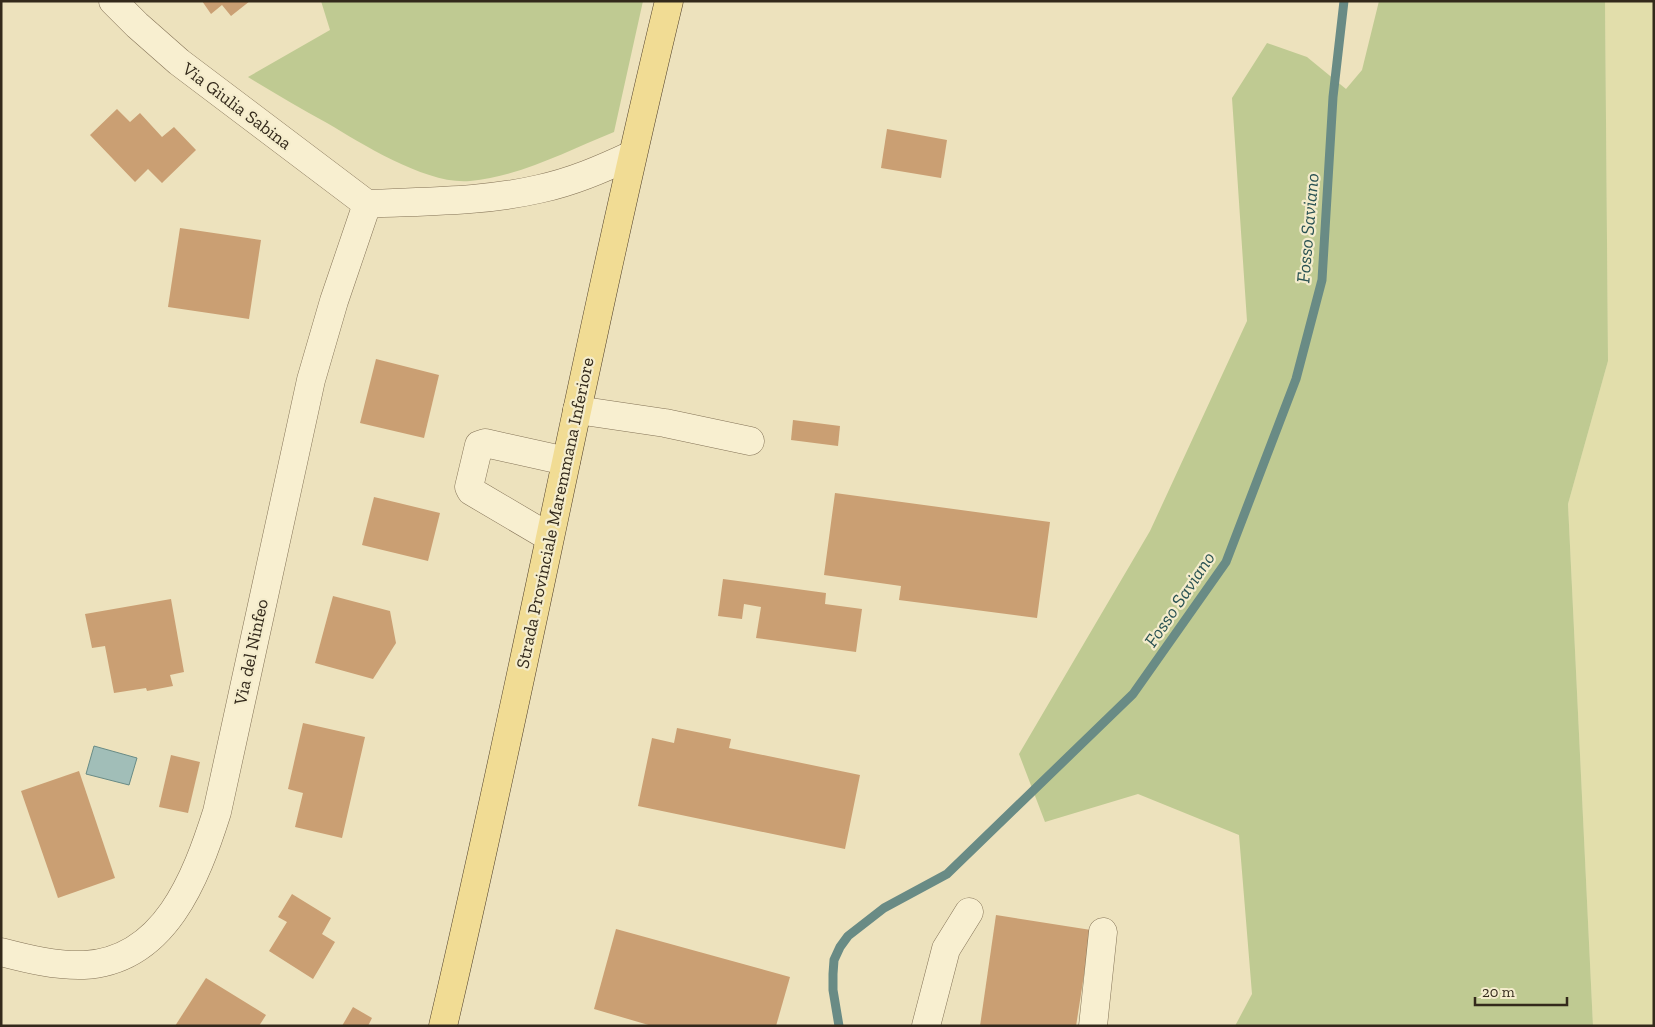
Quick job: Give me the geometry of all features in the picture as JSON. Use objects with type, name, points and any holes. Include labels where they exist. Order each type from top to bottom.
[{"type":"main road","name":"Strada Provinciale Maremmana Inferiore","points":[[443,1026],[474,891],[632,155],[669,1]]},
{"type":"street","name":"Via Giulia Sabina","points":[[113,1],[179,62],[367,204]]},
{"type":"street","points":[[367,204],[468,199],[521,193],[573,180],[632,155]]},
{"type":"street","name":"Via del Ninfeo","points":[[1,952],[42,962],[70,965],[99,962],[124,954],[143,943],[159,930],[177,905],[192,878],[205,848],[217,812],[311,380],[334,302],[367,204]]},
{"type":"street","points":[[577,410],[666,423],[750,441]]},
{"type":"street","points":[[549,537],[468,488],[479,445],[484,443],[566,461]]},
{"type":"street","points":[[926,1026],[946,949],[970,912]]},
{"type":"street","points":[[1093,1026],[1104,932]]},
{"type":"shaded area","points":[[1605,1],[1654,1],[1654,1026],[1593,1026],[1568,504],[1608,361]]},
{"type":"green space","points":[[321,1],[643,1],[614,132],[561,155],[507,174],[470,181],[453,181],[435,177],[396,162],[248,77],[330,30]]},
{"type":"green space","points":[[1379,1],[1605,1],[1608,361],[1568,504],[1593,1026],[1235,1026],[1252,994],[1239,835],[1138,794],[1045,822],[1019,754],[1150,531],[1247,321],[1232,98],[1267,43],[1307,57],[1346,89],[1362,70]]},
{"type":"water","points":[[94,746],[137,758],[129,785],[86,774]]},
{"type":"building","points":[[202,1],[250,1],[231,16],[222,5],[211,14]]},
{"type":"building","points":[[117,109],[130,122],[140,113],[162,137],[174,127],[196,150],[162,183],[148,169],[135,182],[90,135]]},
{"type":"building","points":[[887,129],[947,140],[941,178],[881,168]]},
{"type":"building","points":[[180,228],[261,240],[249,319],[168,307]]},
{"type":"building","points":[[376,359],[439,375],[424,438],[360,423]]},
{"type":"building","points":[[793,420],[840,426],[838,446],[791,440]]},
{"type":"building","points":[[835,493],[1050,522],[1037,618],[899,600],[901,586],[824,575]]},
{"type":"building","points":[[374,497],[440,513],[428,561],[362,545]]},
{"type":"building","points":[[723,579],[826,593],[825,604],[862,609],[856,652],[756,638],[761,607],[744,604],[742,619],[718,616]]},
{"type":"building","points":[[333,596],[390,611],[396,643],[373,679],[315,663]]},
{"type":"building","points":[[171,599],[184,672],[170,675],[173,686],[147,691],[146,688],[114,693],[105,646],[92,648],[85,614]]},
{"type":"building","points":[[303,723],[365,737],[342,838],[295,827],[303,793],[288,789]]},
{"type":"building","points":[[677,728],[731,739],[729,748],[860,775],[845,849],[638,806],[652,738],[674,743]]},
{"type":"building","points":[[171,755],[200,762],[188,813],[159,807]]},
{"type":"building","points":[[79,771],[115,878],[58,898],[21,791]]},
{"type":"building","points":[[292,894],[331,918],[322,934],[335,942],[313,979],[269,951],[287,922],[278,917]]},
{"type":"building","points":[[996,915],[1091,930],[1076,1026],[980,1026]]},
{"type":"building","points":[[616,929],[790,977],[776,1026],[652,1026],[594,1009]]},
{"type":"building","points":[[206,978],[266,1015],[259,1026],[175,1026]]},
{"type":"building","points":[[353,1007],[372,1018],[368,1026],[342,1026]]},
{"type":"waterway","name":"Fosso Saviano","points":[[839,1026],[833,990],[834,960],[848,936],[884,908],[947,874],[1133,694],[1226,562],[1296,379],[1322,280],[1333,97],[1344,1]]}]
